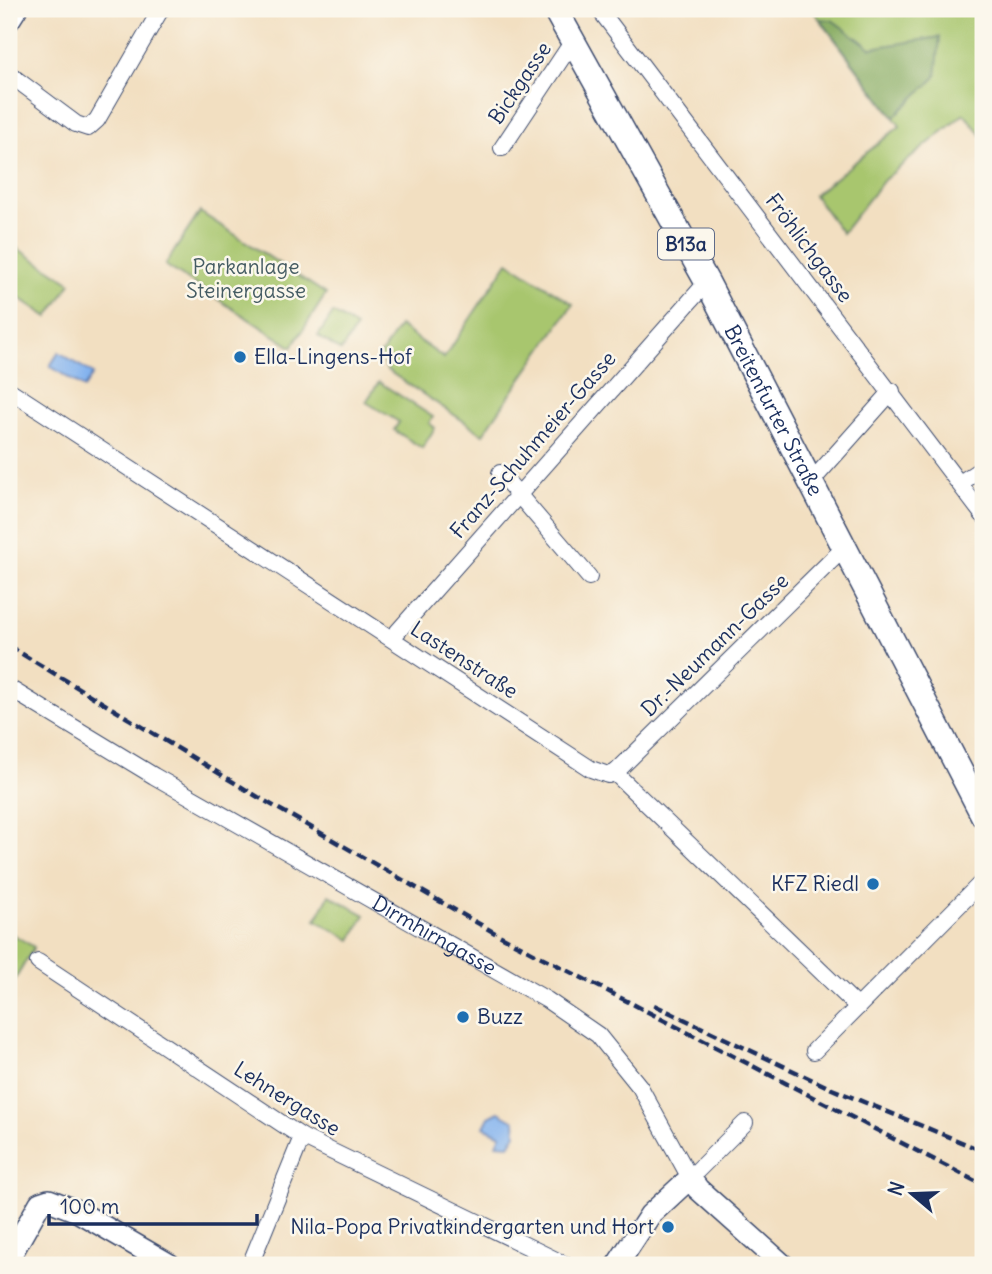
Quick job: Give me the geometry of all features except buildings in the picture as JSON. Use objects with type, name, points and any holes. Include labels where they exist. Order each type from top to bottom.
[{"type":"main road","name":"Breitenfurter Straße","points":[[555,9],[707,282],[983,815]]},
{"type":"street","points":[[9,20],[16,9]]},
{"type":"street","points":[[9,74],[76,124],[88,128],[97,120],[161,9]]},
{"type":"street","name":"Fröhlichgasse","points":[[599,9],[892,391],[983,515]]},
{"type":"street","name":"Bickgasse","points":[[502,148],[573,41]]},
{"type":"street","name":"Franz-Schuhmeier-Gasse","points":[[393,638],[518,493],[707,282]]},
{"type":"street","name":"Lastenstraße","points":[[9,390],[591,769],[608,775],[615,773],[858,1007]]},
{"type":"street","points":[[811,482],[892,391]]},
{"type":"street","points":[[960,483],[983,468]]},
{"type":"street","points":[[500,473],[589,578]]},
{"type":"street","name":"Dr.-Neumann-Gasse","points":[[615,773],[845,547]]},
{"type":"street","name":"Dirmhirngasse","points":[[9,688],[155,776],[547,1000],[598,1035],[640,1087],[698,1189],[783,1265]]},
{"type":"street","points":[[814,1051],[983,881]]},
{"type":"street","name":"Lehnergasse","points":[[38,962],[302,1138],[566,1265]]},
{"type":"street","points":[[617,1265],[650,1215],[745,1123]]},
{"type":"street","points":[[250,1265],[302,1138]]},
{"type":"street","points":[[9,1258],[40,1203],[49,1200],[60,1202],[170,1265]]},
{"type":"green space","points":[[812,9],[983,9],[983,137],[964,114],[884,180],[842,233],[814,195],[900,126]]},
{"type":"green space","points":[[820,19],[832,20],[871,48],[940,37],[936,77],[894,117]]},
{"type":"green space","name":"Parkanlage Steinergasse","points":[[200,212],[326,294],[292,347],[165,265]]},
{"type":"green space","points":[[9,243],[71,283],[48,317],[9,291]]},
{"type":"green space","points":[[508,262],[573,304],[483,434],[387,370],[380,356],[399,326],[444,358]]},
{"type":"green space","points":[[333,313],[356,327],[341,351],[318,336]]},
{"type":"green space","points":[[379,382],[433,417],[429,423],[435,428],[422,448],[394,430],[399,422],[366,402]]},
{"type":"green space","points":[[329,895],[365,915],[351,940],[316,920]]},
{"type":"green space","points":[[9,932],[34,947],[9,990]]},
{"type":"water","points":[[59,352],[93,374],[84,388],[50,366]]},
{"type":"water","points":[[499,1112],[515,1121],[516,1134],[509,1145],[497,1144],[501,1135],[484,1127],[489,1117]]},
{"type":"railway","points":[[9,646],[258,797],[495,933],[983,1185]]},
{"type":"railway","points":[[654,1005],[832,1089],[983,1151]]},
{"type":"place","name":"Ella-Lingens-Hof","points":[[240,357]]},
{"type":"place","name":"KFZ Riedl","points":[[873,884]]},
{"type":"place","name":"Buzz","points":[[463,1017]]},
{"type":"place","name":"Nila-Popa Privatkindergarten und Hort","points":[[668,1227]]}]
